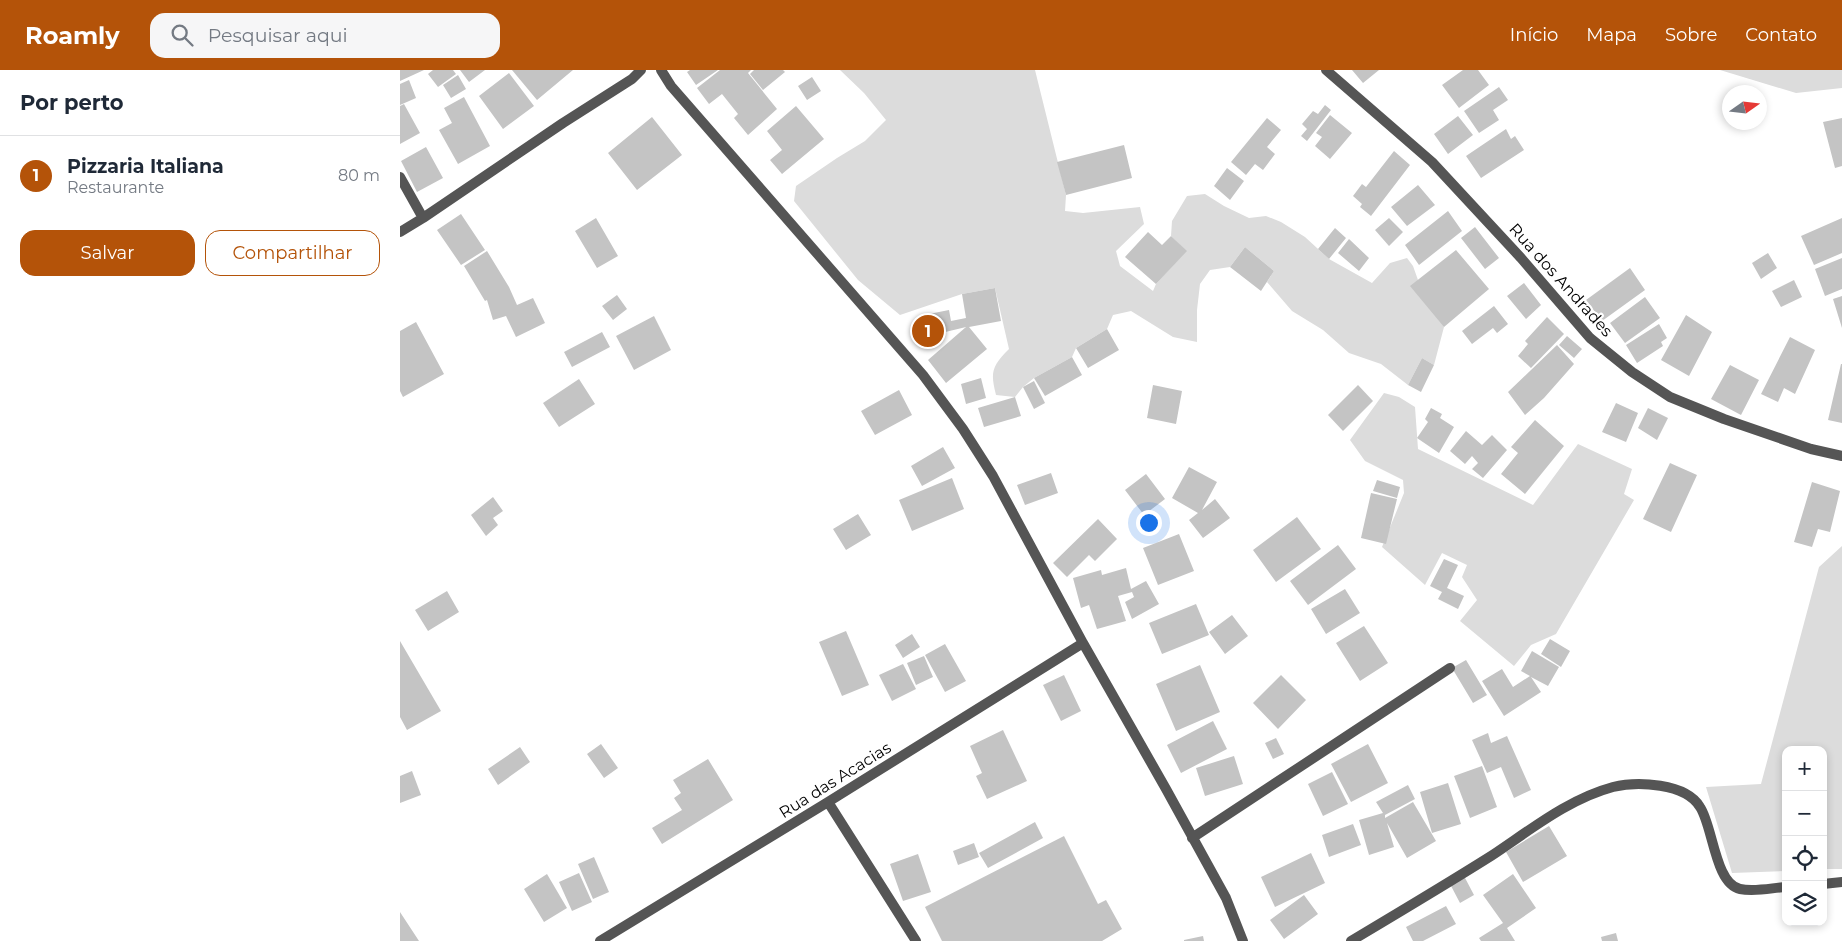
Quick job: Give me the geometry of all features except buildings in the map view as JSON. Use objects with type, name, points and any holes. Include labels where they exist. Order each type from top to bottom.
[{"type":"street","points":[[400,232],[632,79],[641,70]]},
{"type":"street","points":[[660,70],[671,86],[923,375],[963,429],[993,476],[1083,643],[1226,898],[1243,941]]},
{"type":"street","name":"Rua dos Andrades","points":[[1326,70],[1432,162],[1521,258],[1590,338],[1632,372],[1670,397],[1724,419],[1811,449],[1842,456]]},
{"type":"street","points":[[400,177],[423,218]]},
{"type":"street","name":"Rua das Acacias","points":[[600,941],[1083,643]]},
{"type":"street","points":[[1192,838],[1450,668]]},
{"type":"street","points":[[1352,941],[1459,876],[1560,811],[1613,787],[1635,784],[1658,785],[1686,793],[1694,799],[1706,817],[1721,869],[1733,886],[1738,889],[1749,890],[1782,887]]},
{"type":"street","points":[[828,802],[916,941]]},
{"type":"street","points":[[1827,884],[1842,882]]},
{"type":"shaded area","points":[[840,70],[1035,70],[1066,195],[1065,211],[1083,213],[1140,207],[1144,224],[1116,251],[1120,266],[1153,291],[1156,284],[1186,251],[1171,236],[1172,221],[1187,196],[1205,194],[1249,218],[1266,216],[1281,222],[1305,237],[1329,259],[1372,283],[1390,263],[1407,258],[1413,266],[1418,280],[1444,327],[1434,365],[1422,358],[1408,385],[1381,364],[1349,353],[1323,330],[1292,311],[1267,282],[1274,271],[1245,247],[1230,267],[1210,270],[1200,284],[1197,310],[1197,342],[1173,337],[1131,311],[1113,315],[1107,329],[1076,348],[1072,357],[1034,378],[1015,397],[996,395],[993,381],[994,370],[999,360],[1009,349],[995,288],[962,294],[900,315],[858,280],[794,201],[796,186],[865,141],[886,120],[864,93]]},
{"type":"shaded area","points":[[1720,70],[1842,70],[1842,88],[1796,93]]},
{"type":"shaded area","points":[[1384,393],[1399,397],[1415,407],[1418,449],[1533,505],[1578,444],[1632,469],[1624,494],[1634,500],[1556,634],[1531,645],[1514,666],[1460,621],[1477,600],[1462,577],[1467,565],[1442,553],[1425,585],[1382,547],[1404,493],[1403,480],[1365,461],[1350,440]]},
{"type":"shaded area","points":[[1842,546],[1842,869],[1827,869],[1827,746],[1782,746],[1782,871],[1732,873],[1706,787],[1761,784],[1819,567]]},
{"type":"place","name":"Pizzaria Italiana","points":[[928,331]]}]
